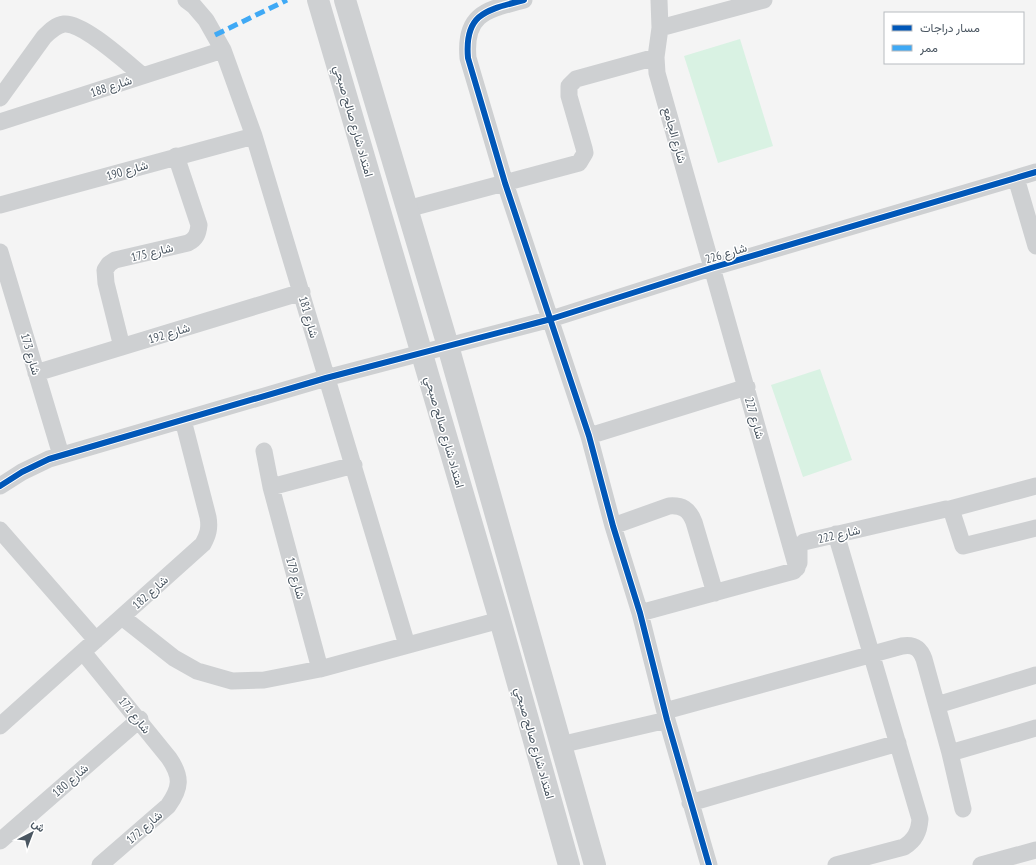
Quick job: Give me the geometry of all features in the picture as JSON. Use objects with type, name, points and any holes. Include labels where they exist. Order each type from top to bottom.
[{"type":"street","name":"شارع 181","points":[[186,0],[206,20],[223,50],[254,136],[407,645]]},
{"type":"street","name":"امتداد شارع صالح صبحي","points":[[318,0],[500,620],[569,865]]},
{"type":"street","name":"امتداد شارع صالح صبحي","points":[[345,0],[448,346],[595,865]]},
{"type":"street","points":[[524,0],[502,3],[486,11],[473,24],[466,40],[468,58],[505,183],[552,319],[589,436],[613,526],[640,613],[690,803],[709,865]]},
{"type":"street","name":"شارع الجامع","points":[[659,0],[660,28],[656,57],[657,73],[712,268]]},
{"type":"street","points":[[660,28],[764,0]]},
{"type":"street","points":[[0,98],[44,37],[53,28],[64,24],[77,25],[143,76]]},
{"type":"street","name":"شارع 188","points":[[0,122],[223,50]]},
{"type":"street","points":[[407,209],[573,165],[582,159],[584,148],[568,91],[572,82],[656,57]]},
{"type":"street","name":"شارع 190","points":[[0,205],[254,136]]},
{"type":"street","name":"شارع 175","points":[[122,347],[106,283],[105,270],[109,264],[116,260],[193,241],[198,232],[199,225],[176,156]]},
{"type":"street","name":"شارع 226","points":[[0,486],[22,472],[61,455],[326,378],[552,319],[712,268],[1036,172]]},
{"type":"street","points":[[1016,178],[1036,246]]},
{"type":"street","name":"شارع 173","points":[[0,252],[5,286],[36,373],[61,455]]},
{"type":"street","name":"شارع 227","points":[[712,268],[798,568]]},
{"type":"street","name":"شارع 192","points":[[36,373],[302,292]]},
{"type":"street","points":[[589,436],[747,387]]},
{"type":"street","name":"شارع 182","points":[[0,726],[203,544],[208,536],[208,517],[183,420]]},
{"type":"street","name":"شارع 179","points":[[264,451],[271,487],[320,669]]},
{"type":"street","points":[[271,487],[354,465]]},
{"type":"street","name":"شارع 222","points":[[798,568],[798,550],[802,544],[836,534],[946,509],[950,510],[1036,486]]},
{"type":"street","points":[[613,526],[669,506],[685,508],[691,514],[694,522],[715,593]]},
{"type":"street","points":[[950,510],[952,512],[963,546],[968,547],[1036,528]]},
{"type":"street","name":"شارع 171","points":[[0,530],[90,646],[176,769],[179,782]]},
{"type":"street","points":[[836,534],[920,819],[916,836],[911,843],[904,847],[836,865]]},
{"type":"street","points":[[640,613],[794,571],[798,568]]},
{"type":"street","points":[[122,617],[174,658],[197,671],[232,681],[264,680],[320,669],[500,620]]},
{"type":"street","points":[[560,745],[910,644],[922,652],[950,753],[963,809]]},
{"type":"street","points":[[936,705],[1036,675]]},
{"type":"street","name":"شارع 180","points":[[0,841],[140,719]]},
{"type":"street","points":[[950,753],[1036,728]]},
{"type":"street","points":[[690,803],[898,743]]},
{"type":"street","name":"شارع 172","points":[[100,865],[168,806],[176,795],[179,782]]},
{"type":"street","points":[[981,865],[1036,850]]},
{"type":"green space","points":[[740,39],[773,146],[718,163],[684,56]]},
{"type":"green space","points":[[820,369],[852,460],[803,477],[771,385]]},
{"type":"marked path","points":[[215,35],[287,0]]},
{"type":"cycle path","points":[[524,0],[489,11],[474,23],[470,31],[468,58],[505,183],[589,436],[613,526],[640,613],[667,720],[709,865]]},
{"type":"cycle path","points":[[0,486],[22,472],[49,459],[326,378],[551,319],[711,268],[1036,172]]}]
